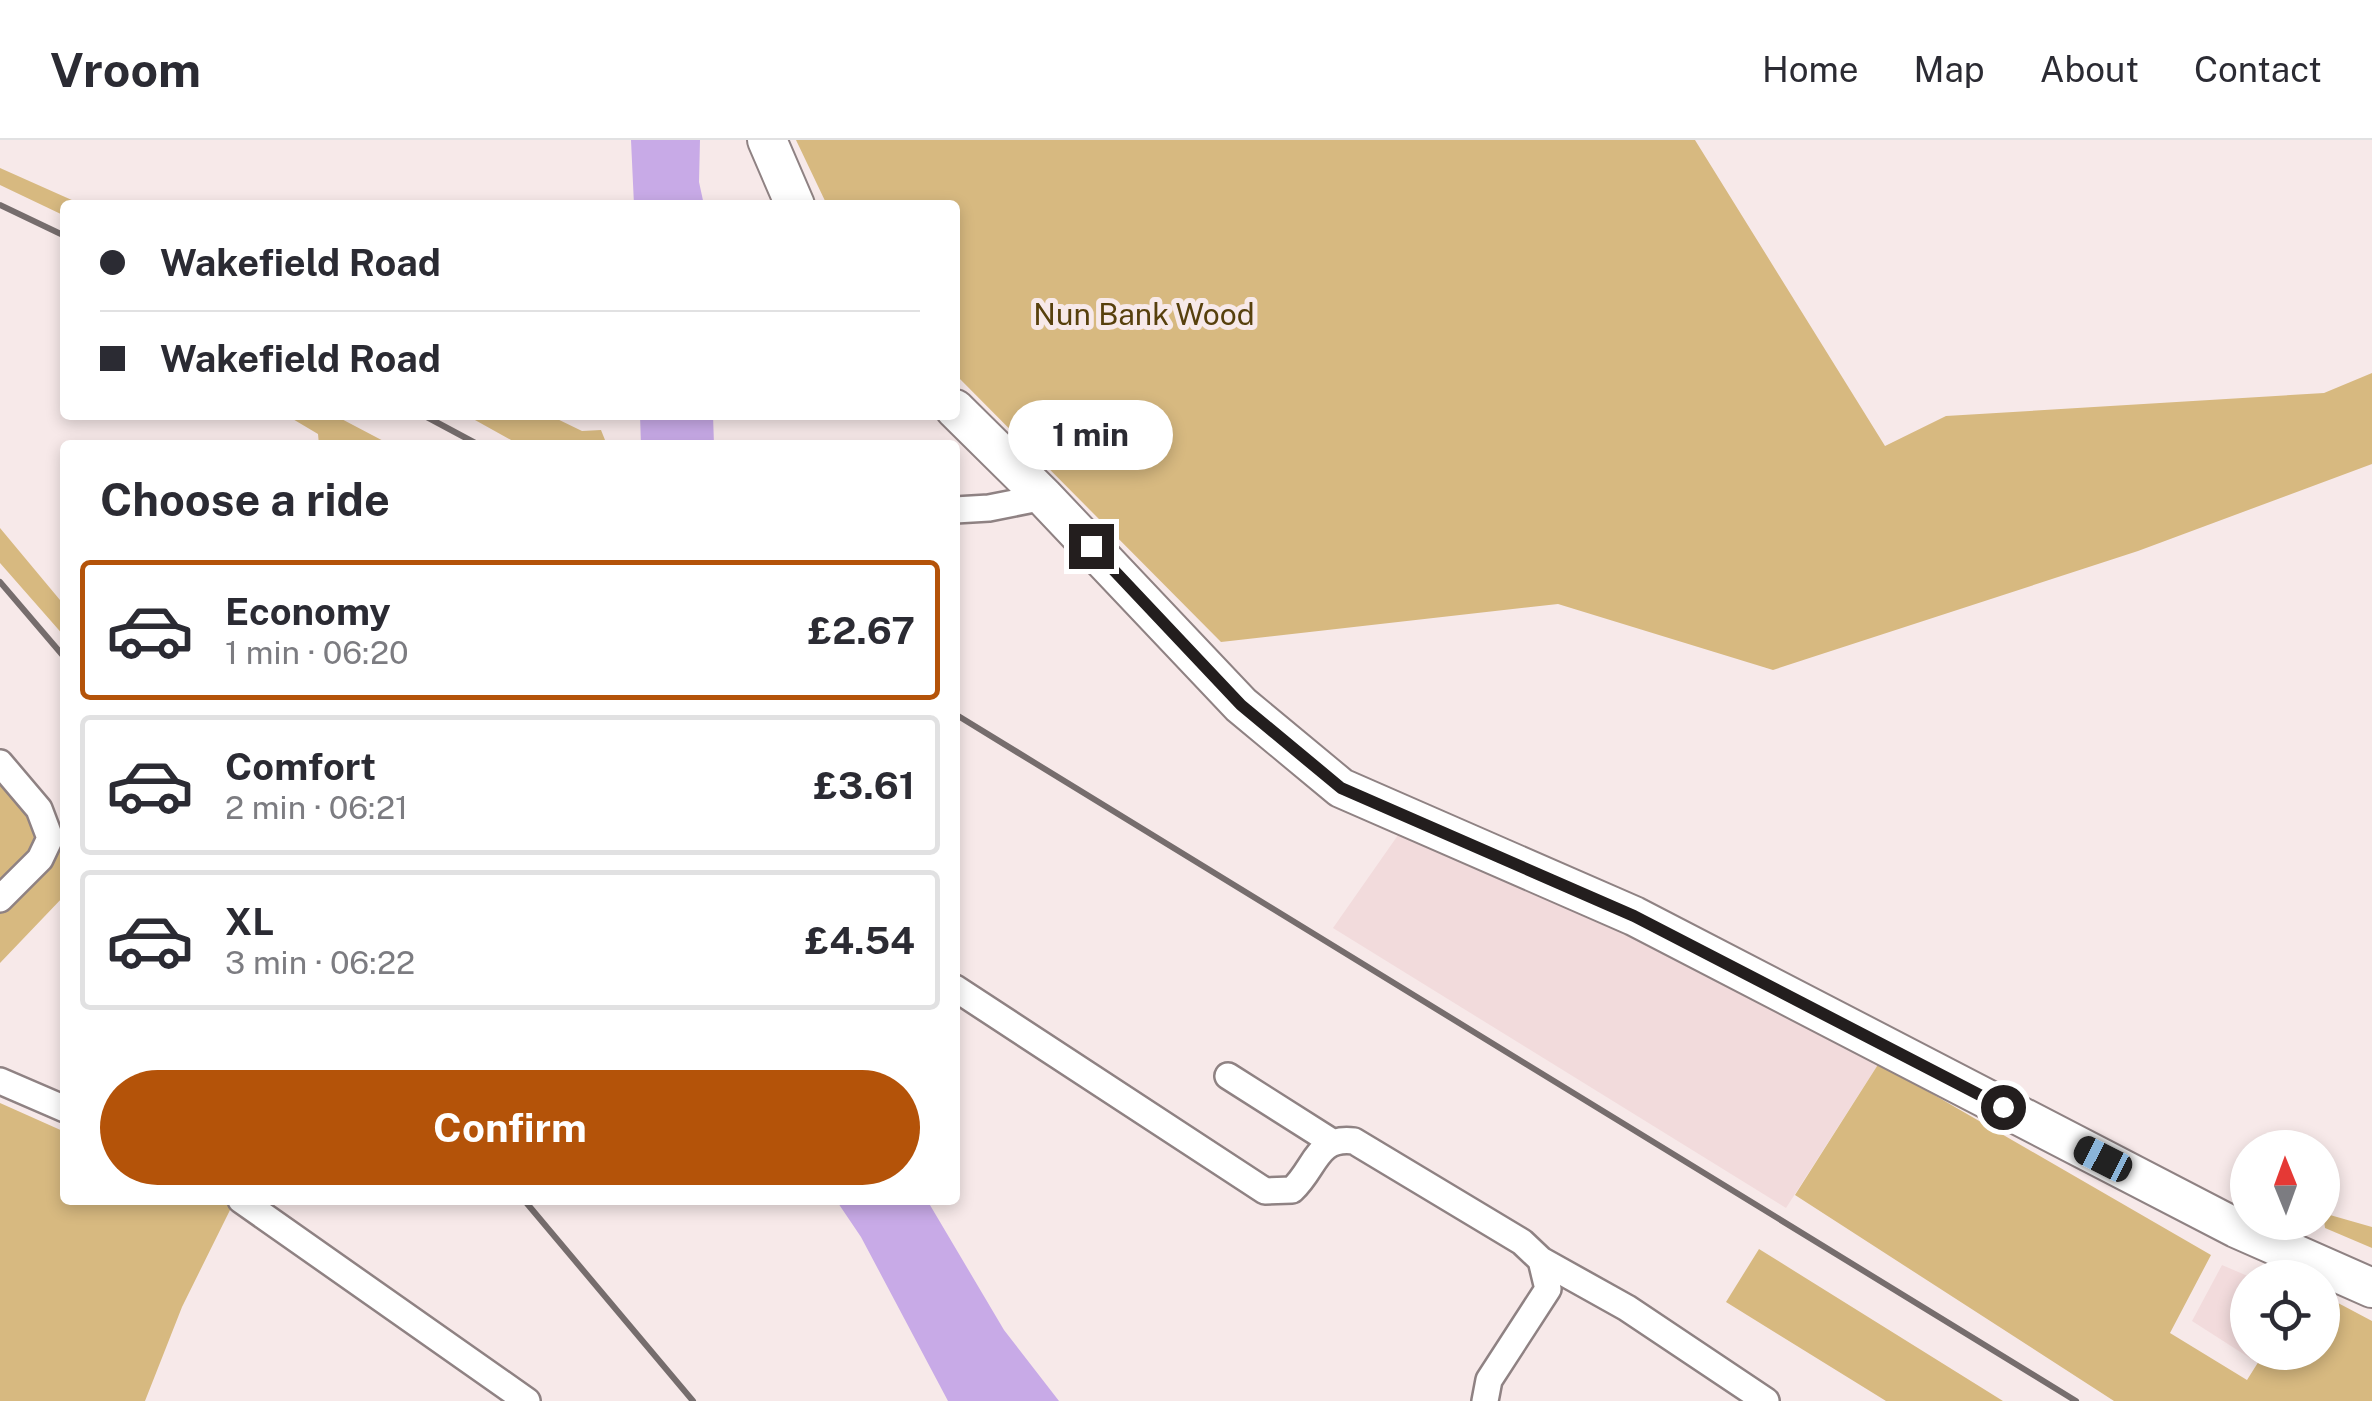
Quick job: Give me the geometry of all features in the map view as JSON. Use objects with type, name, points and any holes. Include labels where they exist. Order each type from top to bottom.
[{"type":"highway","points":[[767,140],[792,200]]},
{"type":"highway","points":[[960,414],[1241,705],[1341,788],[1634,916],[2236,1228],[2372,1288]]},
{"type":"street","points":[[960,510],[1044,497]]},
{"type":"street","points":[[0,762],[39,809],[50,838],[40,860],[0,899]]},
{"type":"street","points":[[960,991],[1265,1191],[1292,1190],[1326,1144],[1354,1141],[1367,1146],[1522,1242],[1541,1260],[1627,1308],[1766,1401]]},
{"type":"street","points":[[1228,1076],[1332,1142]]},
{"type":"street","points":[[0,1082],[60,1107]]},
{"type":"street","points":[[248,1205],[527,1401]]},
{"type":"street","points":[[1485,1401],[1489,1380],[1548,1288],[1541,1260]]},
{"type":"shaded area","points":[[631,140],[700,140],[699,182],[703,200],[634,200]]},
{"type":"shaded area","points":[[640,420],[713,420],[714,440],[641,440]]},
{"type":"shaded area","points":[[1403,828],[1633,929],[1879,1063],[1786,1208],[1333,928]]},
{"type":"shaded area","points":[[839,1205],[930,1205],[1004,1330],[1059,1401],[948,1401],[861,1237]]},
{"type":"shaded area","points":[[2222,1265],[2230,1268],[2230,1345],[2192,1321]]},
{"type":"green space","name":"Nun Bank Wood","points":[[796,140],[1695,140],[1885,446],[1946,416],[2324,393],[2372,373],[2372,464],[2138,551],[1773,670],[1558,604],[1221,642],[960,379],[960,200],[825,200]]},
{"type":"green space","points":[[0,168],[72,200],[60,200],[60,214],[0,185]]},
{"type":"green space","points":[[294,420],[344,420],[382,440],[319,440],[318,434]]},
{"type":"green space","points":[[475,420],[559,420],[582,431],[601,430],[605,440],[511,440]]},
{"type":"green space","points":[[0,528],[60,600],[60,631],[0,563]]},
{"type":"green space","points":[[0,783],[60,852],[60,900],[0,963]]},
{"type":"green space","points":[[1879,1063],[2211,1255],[2170,1333],[2247,1380],[2253,1370],[2340,1370],[2340,1304],[2372,1321],[2372,1401],[2114,1401],[1795,1195]]},
{"type":"green space","points":[[0,1103],[60,1130],[60,1205],[232,1206],[182,1307],[145,1401],[0,1401]]},
{"type":"green space","points":[[2340,1218],[2372,1227],[2372,1248],[2340,1234]]},
{"type":"green space","points":[[1759,1249],[2003,1401],[1886,1401],[1726,1302]]},
{"type":"railway","points":[[0,205],[60,234]]},
{"type":"railway","points":[[432,420],[470,440]]},
{"type":"railway","points":[[0,582],[60,652]]},
{"type":"railway","points":[[960,717],[2076,1401]]},
{"type":"railway","points":[[528,1205],[693,1401]]},
{"type":"route","points":[[1091,546],[1241,705],[1341,788],[1634,916],[2003,1107]]}]
